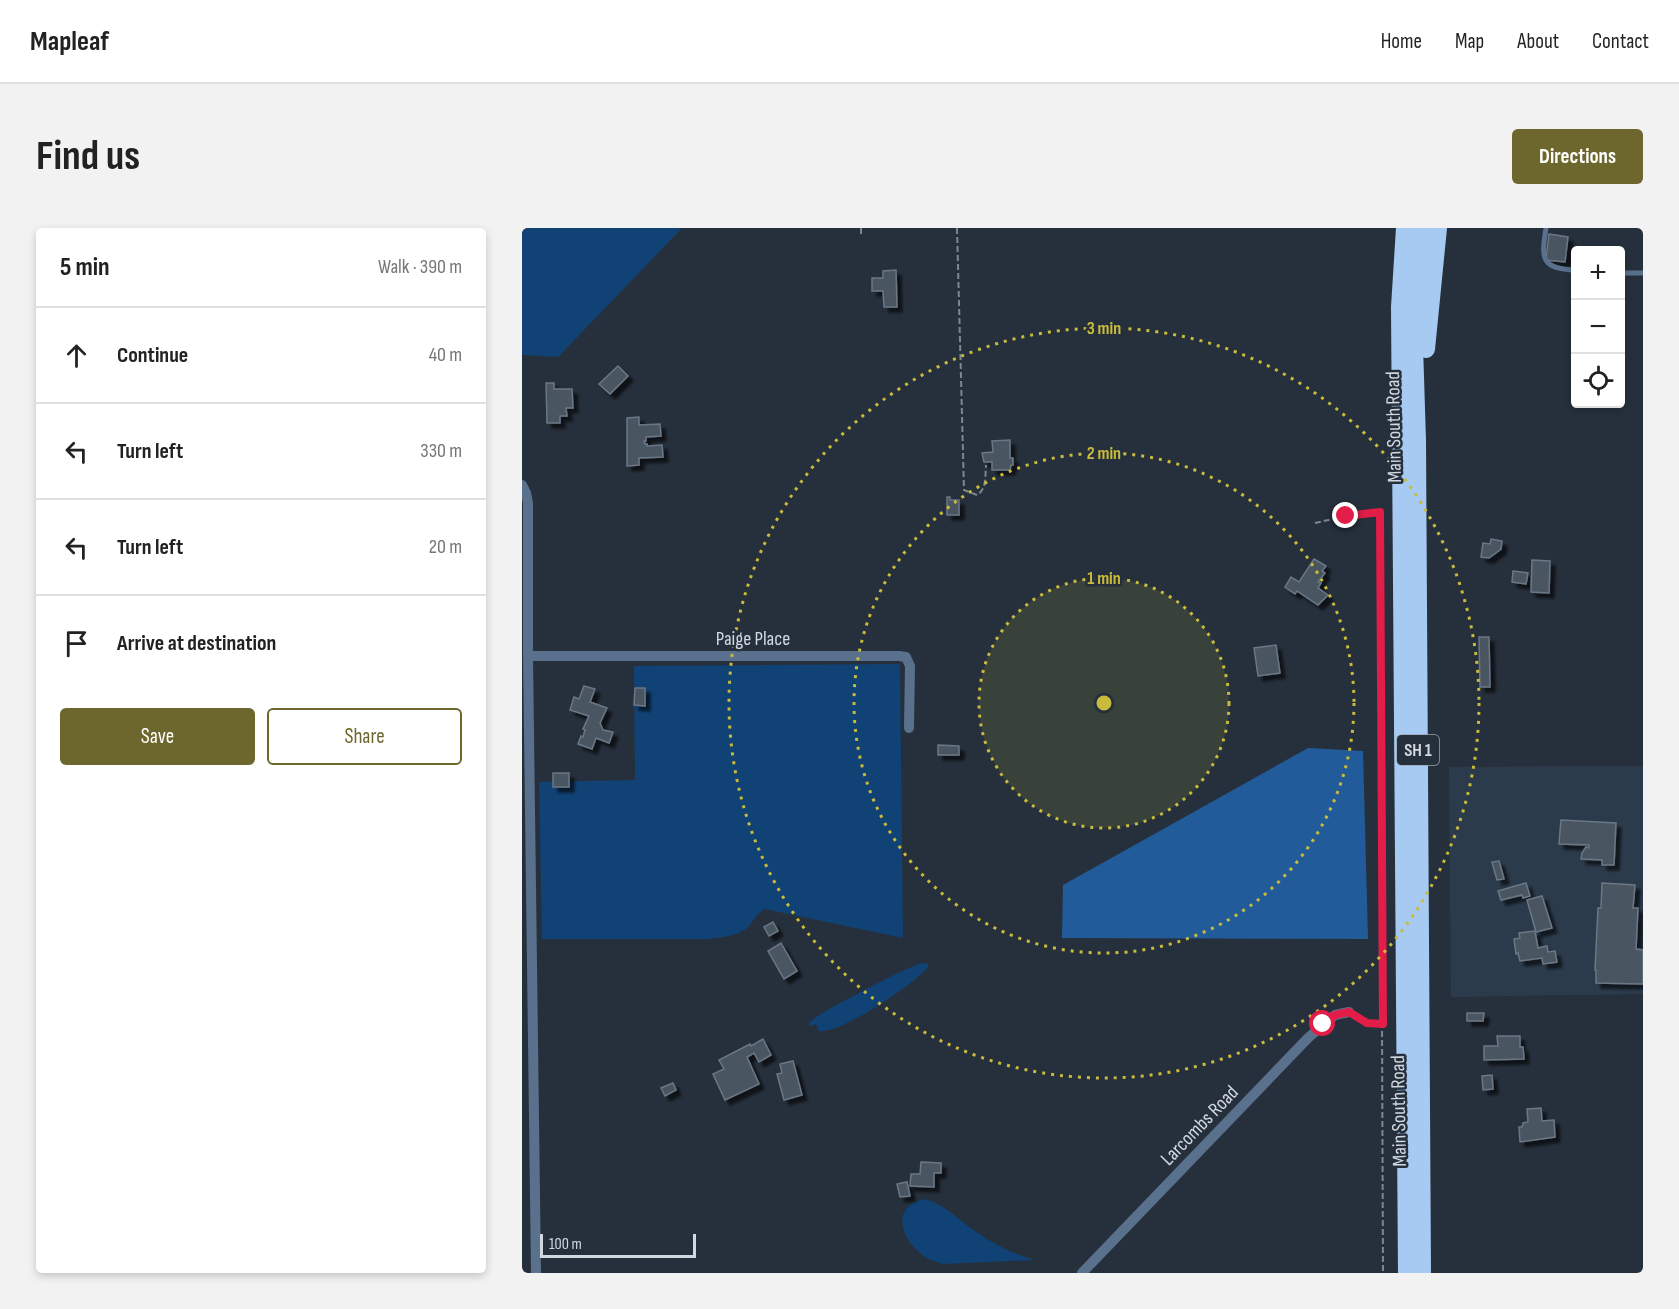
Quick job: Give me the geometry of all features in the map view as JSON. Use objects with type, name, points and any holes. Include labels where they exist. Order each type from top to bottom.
[{"type":"highway","name":"Main South Road","points":[[1405,228],[1400,327],[1407,1273]]},
{"type":"highway","name":"Main South Road","points":[[1421,228],[1414,345],[1422,1273]]},
{"type":"highway","points":[[1416,441],[1438,228]]},
{"type":"street","points":[[522,485],[528,502],[536,1273]]},
{"type":"street","name":"Paige Place","points":[[528,656],[906,657],[910,666],[909,728]]},
{"type":"street","name":"Larcombs Road","points":[[1082,1273],[1316,1031],[1335,1015],[1349,1012]]},
{"type":"lane","points":[[1545,228],[1542,250],[1545,259],[1559,269],[1571,270]]},
{"type":"lane","points":[[1625,273],[1643,273]]},
{"type":"path","points":[[861,228],[861,237]]},
{"type":"path","points":[[957,228],[964,490],[977,495],[982,492],[986,465]]},
{"type":"path","points":[[1315,523],[1380,512],[1383,1273]]},
{"type":"path","points":[[1349,1012],[1367,1023],[1383,1024]]},
{"type":"shaded area","points":[[522,228],[682,228],[558,357],[522,355]]},
{"type":"shaded area","points":[[900,664],[903,938],[765,909],[744,930],[730,936],[710,939],[542,939],[539,782],[635,780],[634,666]]},
{"type":"shaded area","points":[[1308,748],[1363,751],[1368,939],[1062,938],[1063,885]]},
{"type":"shaded area","points":[[1643,766],[1643,994],[1451,997],[1449,767]]},
{"type":"shaded area","points":[[922,963],[928,964],[928,967],[920,975],[893,996],[859,1017],[829,1030],[819,1031],[816,1024],[810,1026],[808,1024],[838,1004],[889,977]]},
{"type":"shaded area","points":[[924,1199],[944,1208],[996,1244],[1034,1260],[943,1264],[926,1257],[908,1239],[902,1223],[907,1209]]},
{"type":"building","points":[[1549,234],[1568,237],[1565,262],[1546,260]]},
{"type":"building","points":[[896,270],[897,307],[884,307],[883,291],[872,291],[872,278],[883,278],[883,271]]},
{"type":"building","points":[[618,366],[628,376],[610,394],[599,384]]},
{"type":"building","points":[[546,383],[554,383],[554,389],[572,389],[573,408],[566,408],[567,416],[560,416],[560,423],[547,423]]},
{"type":"building","points":[[639,417],[639,425],[660,424],[661,436],[646,437],[644,441],[647,446],[662,445],[663,457],[639,458],[639,465],[627,466],[627,418]]},
{"type":"building","points":[[1010,440],[1010,458],[1013,458],[1013,465],[1010,470],[992,470],[992,462],[984,462],[982,453],[993,452],[992,441]]},
{"type":"building","points":[[947,497],[950,497],[950,500],[959,500],[959,515],[947,515]]},
{"type":"building","points":[[1491,539],[1502,541],[1501,549],[1489,558],[1481,557],[1483,543],[1490,544]]},
{"type":"building","points":[[1314,559],[1326,566],[1322,571],[1325,573],[1318,582],[1321,583],[1318,588],[1328,595],[1318,605],[1297,591],[1295,594],[1285,587],[1291,577],[1299,582]]},
{"type":"building","points":[[1532,560],[1550,561],[1549,593],[1531,592]]},
{"type":"building","points":[[1513,571],[1528,573],[1526,584],[1512,582]]},
{"type":"building","points":[[1479,637],[1489,637],[1490,687],[1480,687]]},
{"type":"building","points":[[1276,645],[1280,673],[1258,676],[1254,648]]},
{"type":"building","points":[[584,686],[595,689],[590,702],[607,708],[600,723],[603,730],[613,732],[609,743],[596,738],[592,749],[578,744],[581,736],[583,737],[585,730],[583,729],[589,716],[570,710],[574,697],[579,699]]},
{"type":"building","points":[[635,688],[645,688],[645,706],[634,705]]},
{"type":"building","points":[[938,745],[959,746],[959,755],[938,755]]},
{"type":"building","points":[[553,773],[569,773],[569,787],[553,787]]},
{"type":"building","points":[[1561,820],[1616,823],[1614,865],[1602,865],[1602,860],[1581,859],[1582,853],[1586,847],[1589,848],[1589,845],[1559,844]]},
{"type":"building","points":[[1499,861],[1504,879],[1497,880],[1492,862]]},
{"type":"building","points":[[1526,883],[1530,896],[1523,898],[1522,895],[1501,900],[1498,891]]},
{"type":"building","points":[[1602,883],[1635,885],[1633,908],[1638,908],[1636,949],[1643,950],[1643,984],[1596,983],[1598,908],[1601,908]]},
{"type":"building","points":[[1542,896],[1552,928],[1536,932],[1527,900]]},
{"type":"building","points":[[773,922],[778,931],[769,936],[764,927]]},
{"type":"building","points":[[1535,931],[1538,948],[1547,946],[1548,952],[1555,951],[1557,962],[1543,964],[1542,958],[1520,961],[1518,953],[1516,954],[1514,939],[1520,938],[1519,933]]},
{"type":"building","points":[[781,943],[797,971],[784,979],[768,951]]},
{"type":"building","points":[[1467,1013],[1484,1013],[1483,1021],[1467,1021]]},
{"type":"building","points":[[1497,1036],[1520,1036],[1520,1047],[1523,1047],[1524,1059],[1484,1060],[1484,1046],[1498,1046]]},
{"type":"building","points":[[763,1039],[771,1055],[759,1062],[754,1053],[747,1057],[759,1084],[725,1100],[713,1074],[724,1069],[719,1060]]},
{"type":"building","points":[[793,1061],[802,1095],[784,1100],[777,1074],[782,1073],[780,1064]]},
{"type":"building","points":[[1492,1075],[1493,1089],[1483,1090],[1482,1076]]},
{"type":"building","points":[[673,1083],[676,1090],[665,1096],[661,1088]]},
{"type":"building","points":[[1541,1108],[1542,1121],[1554,1120],[1555,1137],[1520,1142],[1519,1127],[1528,1122],[1527,1109]]},
{"type":"building","points":[[921,1162],[941,1163],[941,1173],[934,1173],[934,1187],[910,1186],[911,1174],[920,1174]]},
{"type":"building","points":[[907,1182],[910,1196],[900,1197],[897,1184]]},
{"type":"route","points":[[1323,1024],[1335,1015],[1349,1012],[1367,1023],[1383,1024],[1380,512],[1346,516]]}]
